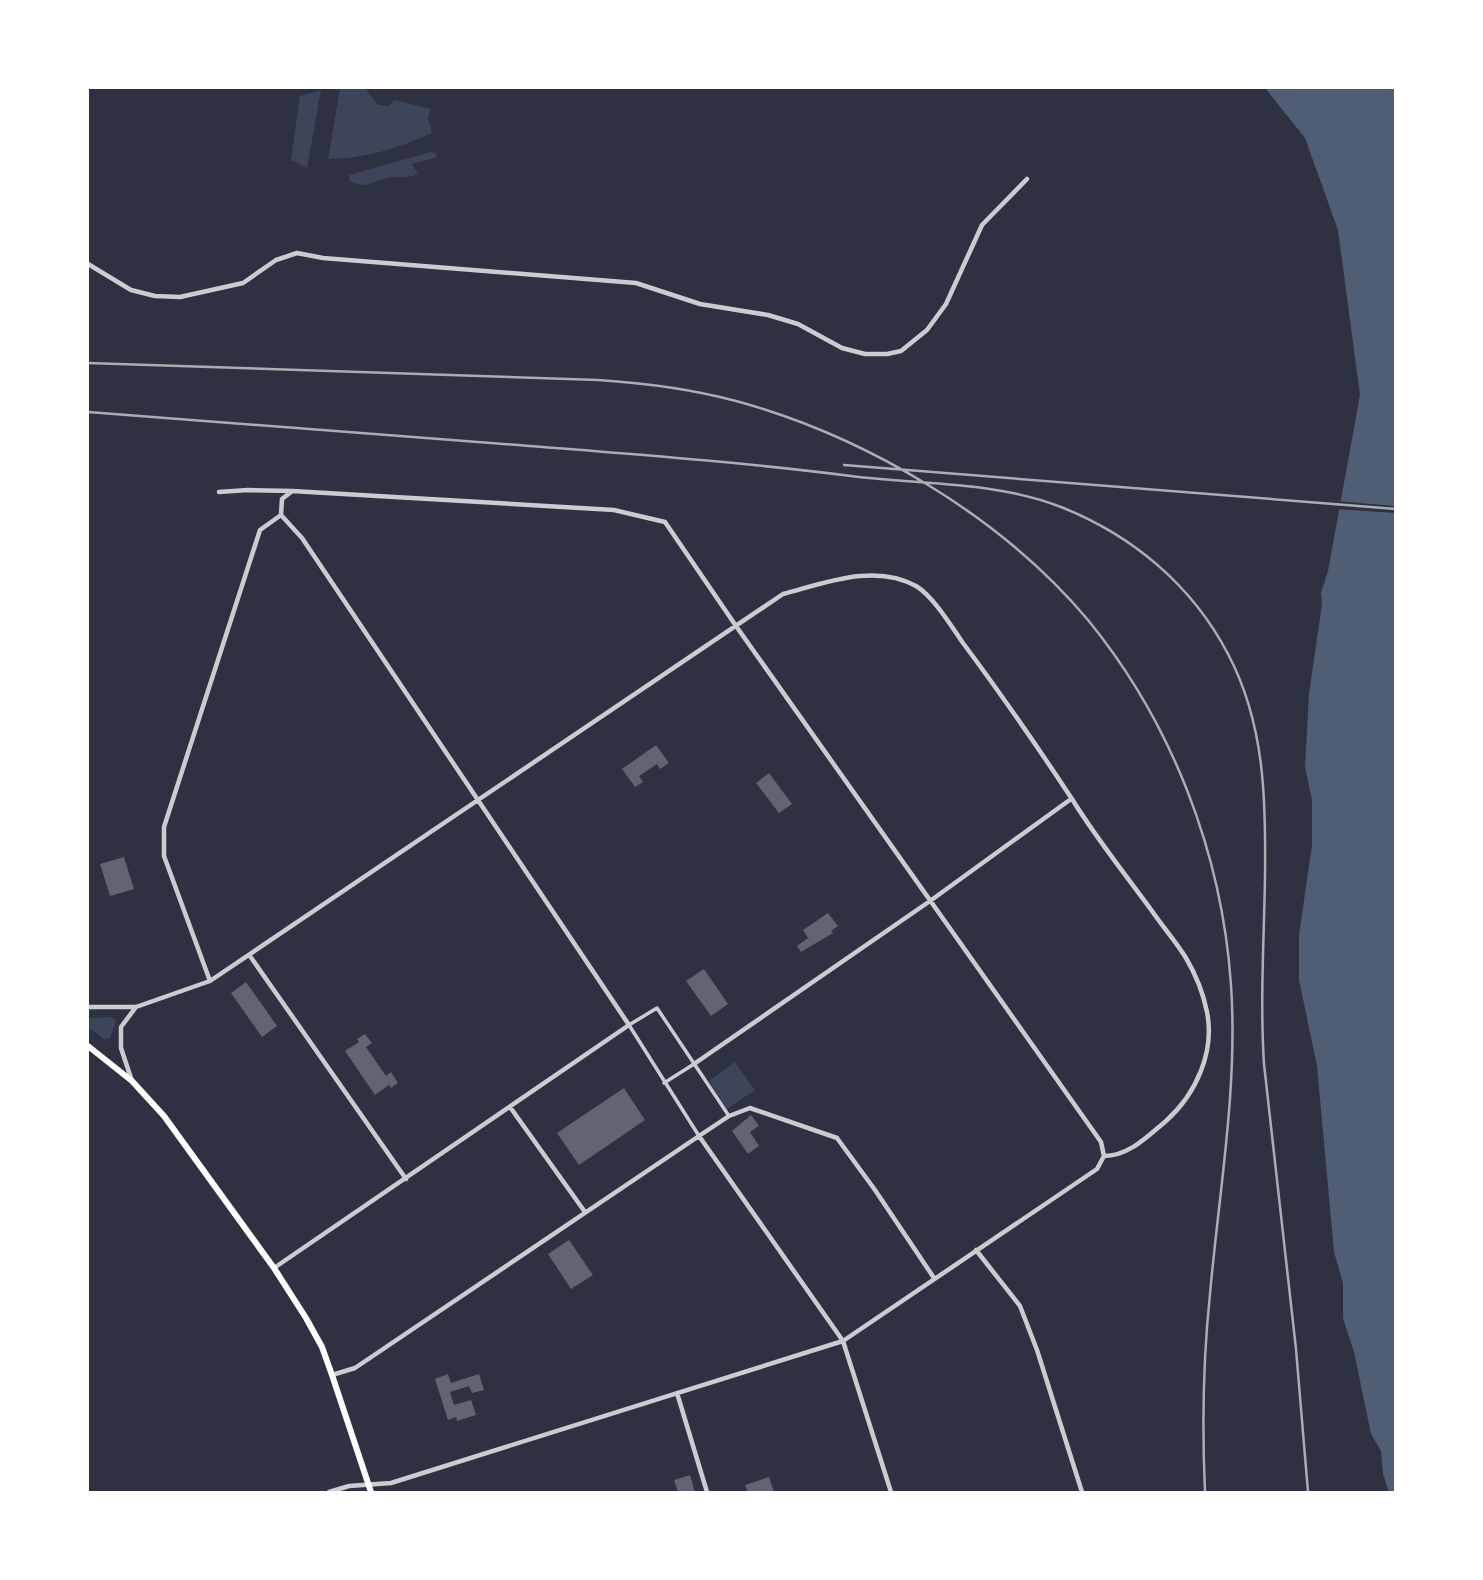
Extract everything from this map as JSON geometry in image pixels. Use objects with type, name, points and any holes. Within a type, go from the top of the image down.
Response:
[{"type":"main road","points":[[88,1046],[132,1081],[164,1116],[274,1268],[306,1318],[322,1347],[371,1493]]},
{"type":"street","points":[[88,264],[131,290],[180,297],[243,283],[276,260],[297,253],[323,258],[636,284],[700,304],[768,315],[798,324],[842,348],[864,354],[887,354],[901,351],[927,330],[946,304],[982,225],[1027,179]]},
{"type":"street","points":[[219,492],[292,491],[614,510],[665,522],[1101,1142],[1104,1156],[1097,1169],[844,1341],[391,1483],[349,1486],[329,1493]]},
{"type":"street","points":[[292,491],[282,499],[281,514],[302,538],[629,1026],[699,1136],[844,1341],[891,1493]]},
{"type":"street","points":[[210,981],[164,856],[164,827],[260,530],[281,514]]},
{"type":"street","points":[[88,1007],[136,1007],[210,981],[783,594],[843,578],[894,576],[918,587],[945,618],[1185,957],[1200,986],[1208,1014],[1208,1038],[1204,1064],[1191,1094],[1173,1115],[1147,1138],[1118,1156],[1104,1156]]},
{"type":"street","points":[[664,1083],[930,901],[1071,799]]},
{"type":"street","points":[[250,956],[406,1179]]},
{"type":"street","points":[[132,1081],[121,1048],[121,1027],[136,1007]]},
{"type":"street","points":[[274,1268],[657,1008],[729,1116]]},
{"type":"street","points":[[510,1107],[585,1212]]},
{"type":"street","points":[[332,1375],[355,1368],[729,1116],[750,1108],[837,1138],[875,1189],[934,1278]]},
{"type":"street","points":[[976,1250],[1020,1306],[1037,1350],[1082,1493]]},
{"type":"street","points":[[677,1393],[707,1493]]},
{"type":"shaded area","points":[[340,88],[365,88],[378,105],[389,106],[394,100],[431,109],[428,118],[432,133],[381,152],[328,159]]},
{"type":"shaded area","points":[[1265,88],[1395,88],[1395,1492],[1389,1492],[1383,1474],[1381,1451],[1371,1434],[1354,1352],[1343,1318],[1343,1283],[1334,1252],[1317,1066],[1299,980],[1299,935],[1312,845],[1312,800],[1305,767],[1309,694],[1322,604],[1321,593],[1328,571],[1360,395],[1338,230],[1305,138]]},
{"type":"shaded area","points":[[321,90],[307,168],[291,160],[300,96]]},
{"type":"shaded area","points":[[431,152],[437,154],[435,158],[412,164],[418,174],[363,185],[350,181],[349,175]]},
{"type":"shaded area","points":[[112,1017],[116,1021],[110,1038],[104,1039],[88,1027],[88,1018]]},
{"type":"shaded area","points":[[735,1062],[755,1090],[727,1109],[709,1081]]},
{"type":"pier","points":[[1337,501],[1395,506],[1395,513],[1336,509]]},
{"type":"building","points":[[656,745],[669,763],[660,769],[657,764],[639,776],[643,782],[635,787],[622,769]]},
{"type":"building","points":[[769,773],[792,804],[779,813],[756,783]]},
{"type":"building","points":[[124,857],[134,889],[110,896],[100,864]]},
{"type":"building","points":[[828,913],[838,926],[831,931],[833,933],[801,952],[797,946],[808,938],[803,930]]},
{"type":"building","points":[[704,969],[728,1004],[711,1016],[686,981]]},
{"type":"building","points":[[246,982],[277,1026],[262,1037],[231,993]]},
{"type":"building","points":[[365,1034],[372,1043],[366,1047],[386,1076],[391,1072],[398,1083],[391,1088],[389,1085],[375,1095],[345,1051],[359,1042],[357,1039]]},
{"type":"building","points":[[624,1088],[645,1120],[579,1165],[557,1133]]},
{"type":"building","points":[[751,1115],[759,1126],[750,1132],[759,1146],[748,1154],[732,1131]]},
{"type":"building","points":[[569,1240],[593,1275],[571,1289],[548,1254]]},
{"type":"building","points":[[448,1374],[451,1383],[479,1374],[484,1390],[472,1393],[469,1386],[450,1392],[454,1405],[471,1400],[476,1415],[457,1421],[456,1417],[448,1420],[435,1379]]},
{"type":"building","points":[[690,1475],[695,1492],[678,1492],[674,1480]]},
{"type":"building","points":[[769,1477],[774,1492],[748,1492],[745,1485]]},
{"type":"railway","points":[[88,363],[598,380],[668,387],[719,397],[785,416],[833,436],[928,485],[1015,547],[1053,582],[1088,620],[1118,660],[1145,702],[1168,746],[1204,839],[1226,936],[1231,985],[1232,1062],[1206,1344],[1203,1418],[1205,1492]]},
{"type":"railway","points":[[88,412],[644,455],[984,488],[1010,492],[1061,507],[1112,532],[1158,565],[1197,606],[1228,654],[1250,708],[1261,763],[1265,820],[1262,994],[1264,1064],[1296,1349],[1308,1492]]},
{"type":"railway","points":[[844,465],[1396,509]]}]
